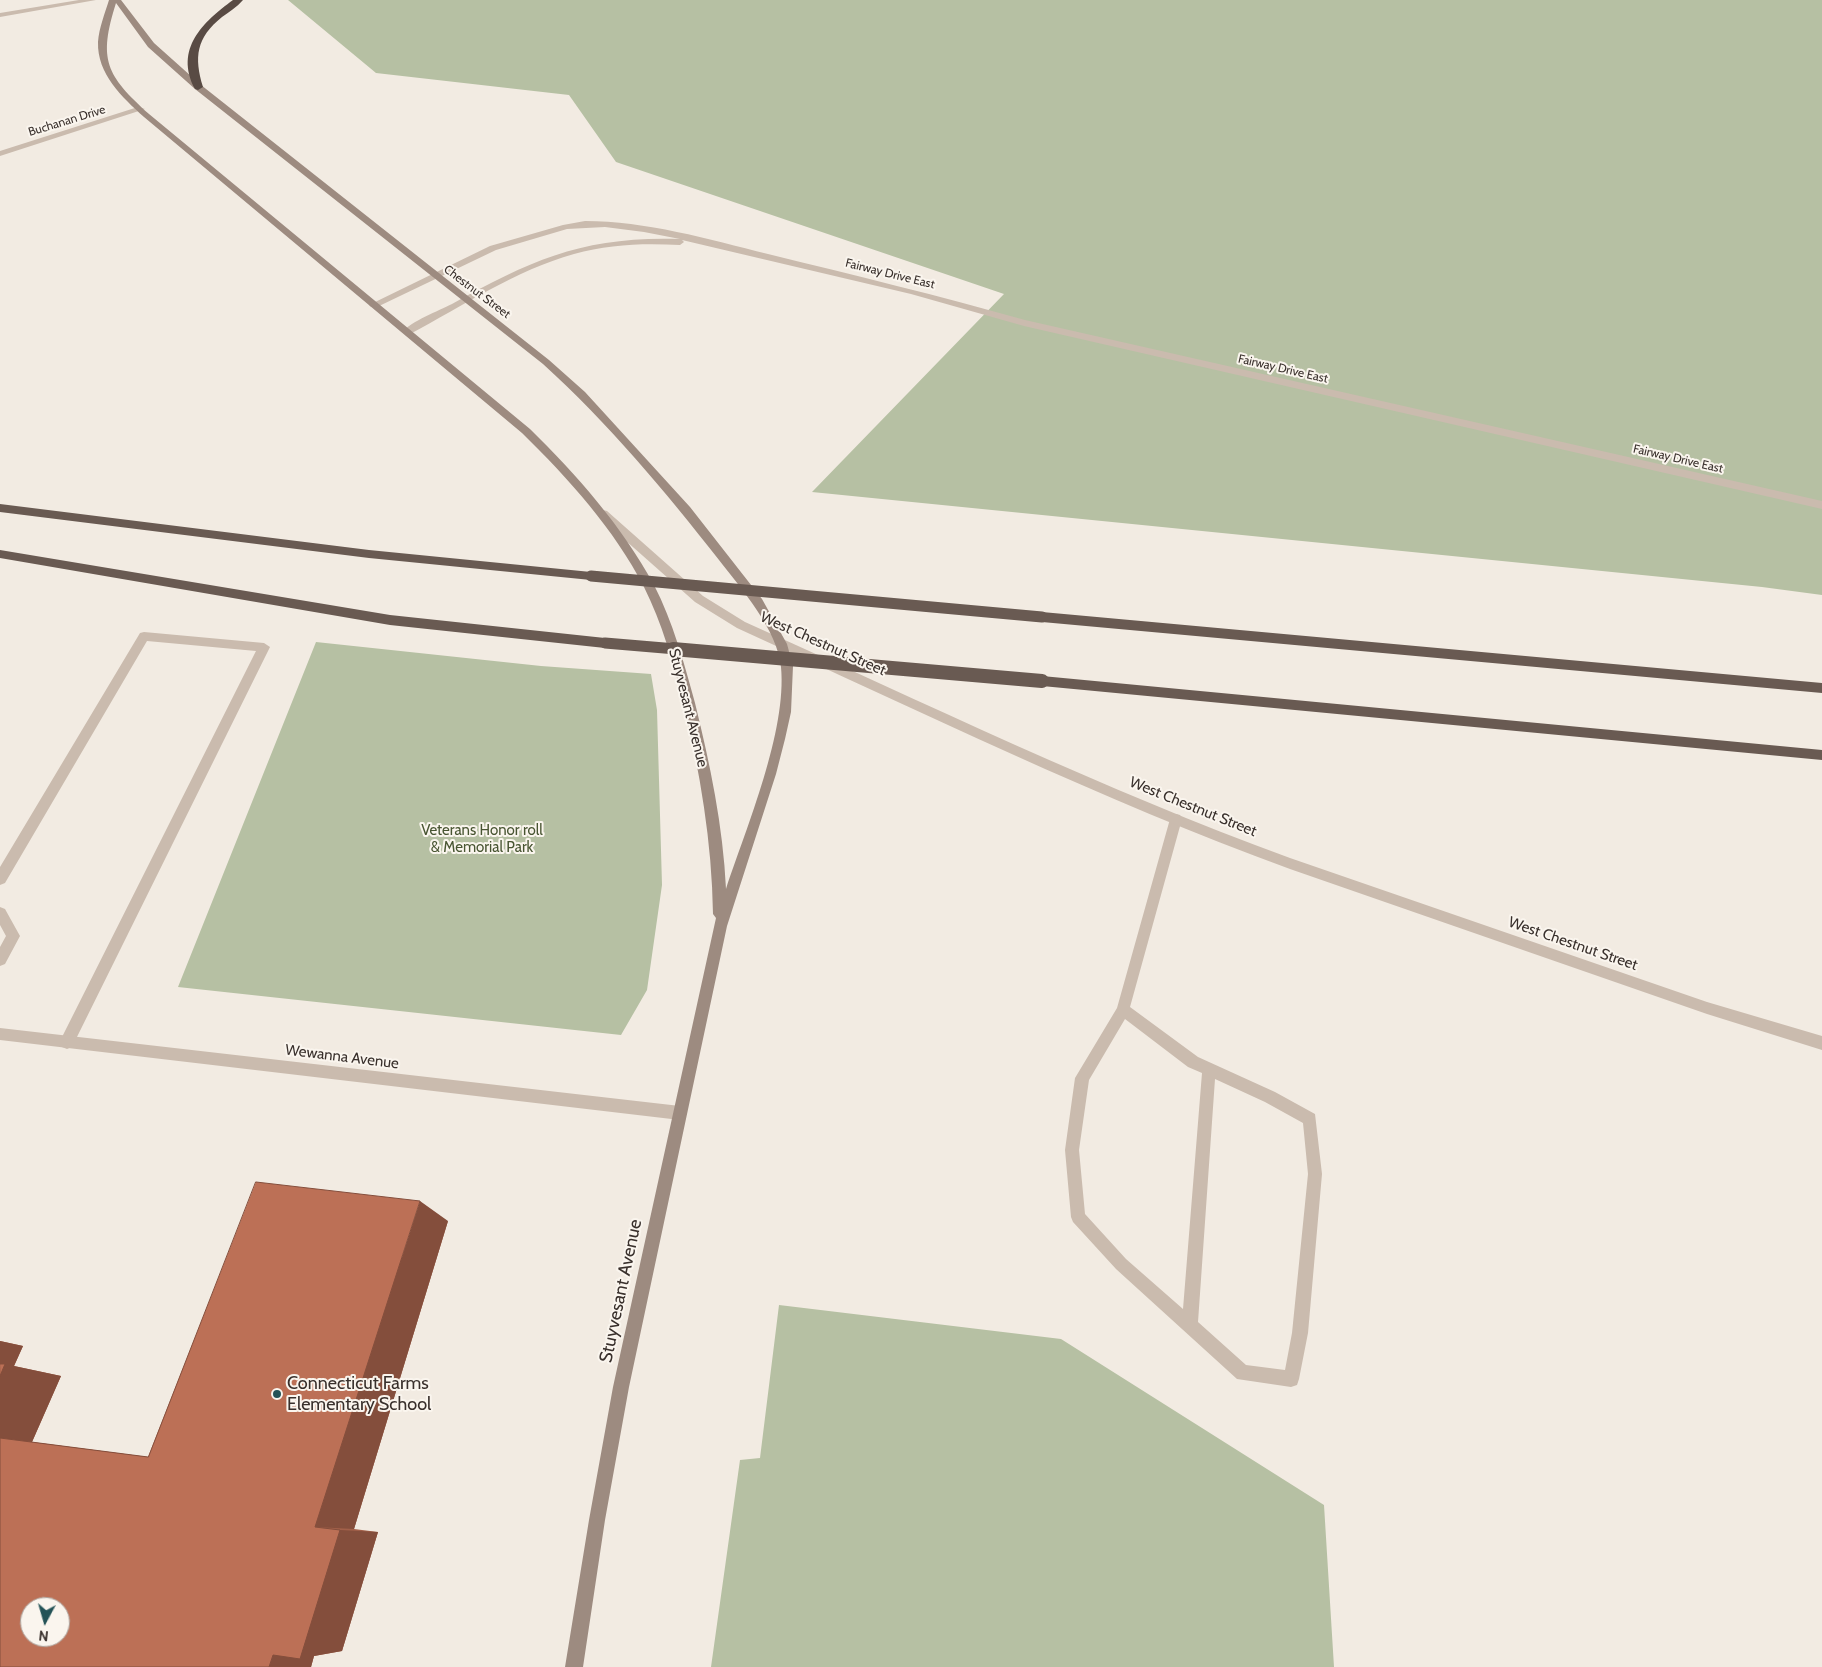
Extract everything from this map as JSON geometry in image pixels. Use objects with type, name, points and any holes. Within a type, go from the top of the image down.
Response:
[{"type":"highway","points":[[198,88],[191,63],[192,51],[196,41],[213,21],[239,0]]},
{"type":"highway","points":[[0,508],[261,543],[444,564],[1822,688]]},
{"type":"highway","points":[[0,554],[390,620],[605,643],[1042,681],[1822,755]]},
{"type":"main road","name":"Chestnut Street","points":[[115,0],[151,45],[198,88],[546,362],[582,394],[686,510],[758,602],[781,644]]},
{"type":"main road","name":"Chestnut Street","points":[[115,0],[104,31],[103,54],[112,77],[120,89],[140,109],[526,431],[562,466],[597,509]]},
{"type":"main road","name":"Stuyvesant Avenue","points":[[597,509],[642,573],[666,626],[678,664],[694,722],[714,825],[720,885],[720,926]]},
{"type":"main road","name":"Stuyvesant Avenue","points":[[574,1667],[597,1520],[621,1387],[720,926],[770,774],[785,712],[787,666],[781,644]]},
{"type":"street","points":[[0,15],[92,0]]},
{"type":"street","name":"Buchanan Drive","points":[[0,154],[140,109]]},
{"type":"street","name":"Fairway Drive East","points":[[374,305],[493,248],[520,238],[585,224],[624,225],[741,250],[913,292],[1024,323],[1822,505]]},
{"type":"street","name":"Fairway Drive East","points":[[407,332],[549,259],[594,247],[649,242],[678,242],[741,250]]},
{"type":"street","name":"West Chestnut Street","points":[[597,509],[699,599],[741,626],[1176,819],[1308,870],[1707,1008],[1822,1043]]},
{"type":"street","points":[[0,879],[144,636],[264,647],[67,1042]]},
{"type":"street","points":[[1123,1010],[1193,1062],[1270,1097],[1310,1120],[1315,1174],[1300,1333],[1291,1379],[1243,1373],[1121,1264],[1078,1217],[1072,1150],[1082,1078],[1123,1010],[1176,819]]},
{"type":"street","points":[[0,913],[13,936],[0,960]]},
{"type":"street","name":"Wewanna Avenue","points":[[0,1034],[680,1113]]},
{"type":"street","points":[[1190,1326],[1209,1069]]},
{"type":"green space","points":[[288,0],[1822,0],[1822,595],[1762,587],[812,492],[1004,294],[616,162],[569,95],[376,73]]},
{"type":"green space","name":"Veterans Honor roll & Memorial Park","points":[[316,642],[541,666],[651,674],[657,710],[662,885],[647,990],[621,1035],[178,987]]},
{"type":"green space","points":[[779,1305],[1061,1339],[1324,1505],[1334,1667],[711,1667],[740,1460],[760,1458]]},
{"type":"building","points":[[256,1182],[420,1201],[315,1527],[340,1530],[300,1659],[273,1655],[269,1667],[0,1667],[0,1438],[148,1457]]},
{"type":"building","points":[[0,1364],[5,1364],[0,1376]]},
{"type":"place","name":"Connecticut Farms Elementary School","points":[[277,1394]]}]
